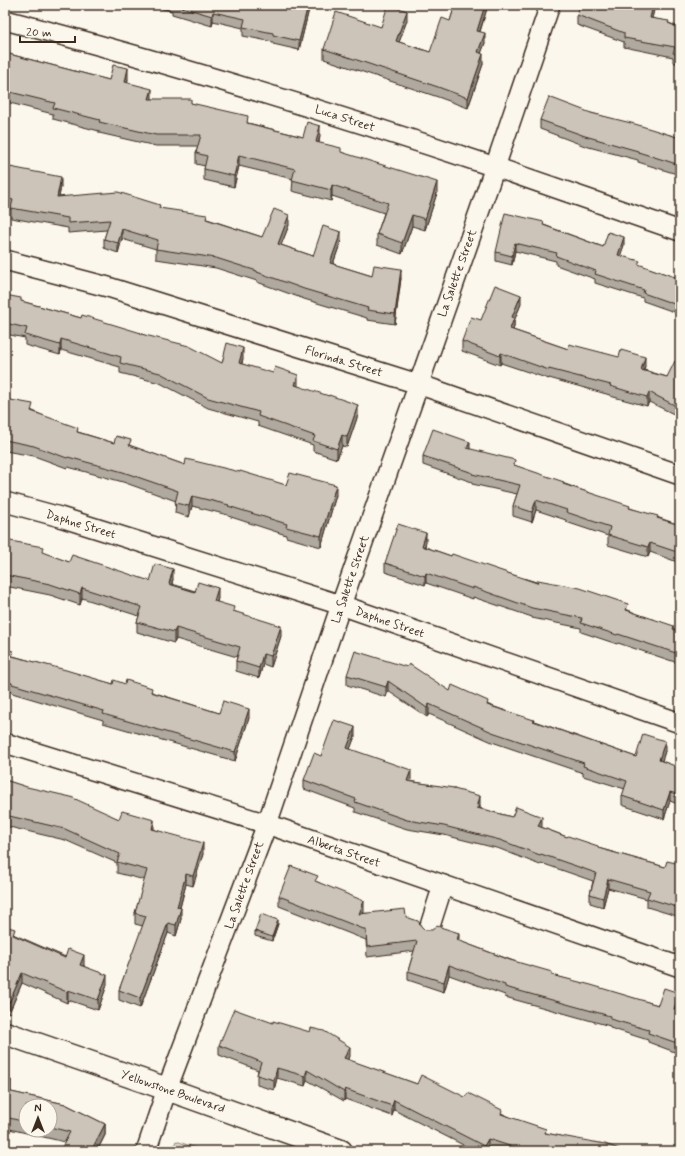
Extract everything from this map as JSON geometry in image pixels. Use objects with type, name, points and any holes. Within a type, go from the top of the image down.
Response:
[{"type":"street","name":"La Salette Street","points":[[146,1151],[267,824],[341,605],[495,167],[550,5]]},
{"type":"street","name":"Luca Street","points":[[5,20],[103,45],[295,102],[495,167],[680,231]]},
{"type":"street","name":"Florinda Street","points":[[5,260],[108,287],[418,384],[680,475]]},
{"type":"street","name":"Daphne Street","points":[[5,502],[60,517],[341,605],[680,724]]},
{"type":"street","name":"Alberta Street","points":[[5,743],[267,824],[680,967]]},
{"type":"street","points":[[429,929],[443,885]]},
{"type":"street","name":"Yellowstone Boulevard","points":[[5,1033],[341,1151]]},
{"type":"shaded area","points":[[176,1141],[205,1151],[172,1151]]},
{"type":"building","points":[[175,5],[308,5],[299,41],[273,35],[273,33],[243,27],[245,19],[213,12],[212,16]]},
{"type":"building","points":[[388,5],[407,11],[396,41],[430,52],[442,18],[450,21],[455,5],[485,5],[477,31],[485,33],[478,52],[483,54],[468,98],[324,49],[336,12],[381,27]]},
{"type":"building","points":[[580,5],[653,5],[650,18],[669,21],[668,23],[680,28],[680,56],[673,53],[675,47],[624,38],[624,33],[577,15]]},
{"type":"building","points":[[5,53],[109,80],[113,65],[128,68],[125,82],[152,89],[149,99],[191,99],[191,103],[248,116],[247,123],[303,137],[307,122],[320,126],[316,142],[341,148],[341,152],[437,182],[425,219],[412,215],[402,243],[377,234],[388,203],[332,185],[331,190],[292,180],[295,169],[239,155],[234,176],[204,169],[207,156],[196,153],[201,135],[156,135],[99,122],[100,120],[53,108],[55,103],[6,91],[8,81],[5,81]]},
{"type":"building","points":[[549,97],[591,113],[635,124],[680,138],[680,165],[585,136],[540,120]]},
{"type":"building","points":[[5,166],[61,177],[57,197],[118,192],[160,205],[159,208],[207,215],[206,219],[262,237],[274,209],[289,215],[278,244],[313,256],[323,226],[341,232],[330,263],[372,276],[374,265],[401,269],[395,314],[367,310],[368,308],[304,289],[257,271],[216,258],[156,249],[158,240],[122,229],[118,243],[104,239],[110,220],[68,223],[68,218],[11,208],[13,200],[5,198]]},
{"type":"building","points":[[505,213],[544,222],[543,225],[603,247],[608,232],[624,237],[618,255],[640,261],[638,264],[680,279],[680,306],[643,293],[644,290],[595,274],[596,271],[556,256],[557,253],[515,243],[512,256],[496,252]]},
{"type":"building","points":[[495,285],[521,295],[512,317],[514,318],[510,329],[568,349],[569,344],[619,357],[621,350],[645,357],[641,370],[667,377],[675,361],[680,364],[680,408],[649,392],[647,397],[610,386],[611,385],[549,370],[501,353],[500,356],[462,341],[471,317],[481,320]]},
{"type":"building","points":[[5,295],[21,298],[21,301],[81,318],[82,315],[141,334],[189,346],[222,363],[227,343],[243,348],[239,363],[273,373],[275,367],[298,375],[295,385],[358,405],[347,437],[342,435],[337,449],[313,441],[315,436],[258,416],[259,412],[208,398],[160,373],[120,363],[121,357],[61,339],[60,345],[25,335],[27,328],[5,323]]},
{"type":"building","points":[[5,399],[33,404],[31,411],[78,428],[77,432],[114,443],[116,436],[131,440],[129,445],[185,465],[186,459],[240,471],[286,485],[290,473],[336,485],[321,536],[286,527],[287,524],[228,506],[229,505],[192,496],[189,506],[175,503],[178,491],[123,472],[68,457],[67,458],[34,446],[5,440]]},
{"type":"building","points":[[433,429],[470,442],[467,448],[515,460],[514,465],[564,482],[563,484],[630,506],[629,508],[658,516],[657,518],[680,525],[680,553],[650,543],[648,547],[608,535],[610,527],[566,512],[567,510],[536,500],[532,512],[513,506],[520,485],[472,474],[473,473],[423,456]]},
{"type":"building","points":[[398,524],[426,533],[422,546],[451,556],[452,554],[537,583],[538,580],[580,588],[628,604],[626,610],[674,626],[673,629],[680,631],[680,658],[678,657],[679,654],[581,623],[582,618],[532,608],[473,587],[473,589],[426,573],[425,576],[385,563]]},
{"type":"building","points":[[5,540],[43,547],[42,552],[69,562],[72,555],[150,581],[155,564],[173,569],[169,584],[195,592],[198,582],[218,588],[214,601],[234,607],[233,611],[281,626],[271,656],[263,654],[259,668],[236,661],[240,647],[176,628],[174,632],[137,622],[142,607],[82,588],[80,594],[50,584],[5,575]]},
{"type":"building","points":[[5,649],[13,651],[12,656],[113,684],[114,680],[125,684],[126,680],[152,688],[151,692],[219,713],[223,701],[249,709],[235,752],[103,714],[104,711],[5,681]]},
{"type":"building","points":[[355,651],[407,667],[409,664],[450,691],[452,685],[488,701],[487,705],[534,720],[533,721],[636,757],[643,734],[665,741],[659,760],[680,769],[680,795],[670,792],[664,810],[622,796],[627,781],[583,766],[584,763],[492,732],[429,704],[427,708],[388,681],[386,687],[347,675]]},
{"type":"building","points":[[334,720],[355,727],[347,748],[411,770],[407,781],[454,788],[480,796],[477,808],[512,817],[516,807],[542,817],[538,826],[567,837],[568,836],[598,846],[598,848],[665,867],[667,861],[680,864],[677,878],[680,879],[680,908],[647,898],[650,891],[608,879],[603,898],[590,894],[596,873],[500,840],[444,826],[407,820],[355,802],[356,799],[304,780],[314,753],[321,756]]},
{"type":"building","points":[[5,780],[27,787],[71,797],[119,819],[122,811],[154,820],[152,829],[203,843],[193,876],[186,874],[177,907],[181,908],[176,925],[168,923],[140,998],[119,990],[146,916],[135,913],[147,870],[117,862],[120,854],[65,829],[5,815]]},
{"type":"building","points":[[291,866],[318,876],[315,881],[364,901],[359,914],[405,909],[406,917],[418,921],[425,930],[432,930],[437,926],[459,933],[457,940],[510,960],[552,972],[552,975],[658,1005],[664,988],[679,993],[674,1009],[680,1011],[680,1044],[648,1033],[649,1030],[610,1019],[610,1016],[505,987],[505,985],[449,965],[444,982],[408,971],[417,941],[367,947],[366,930],[279,896]]},
{"type":"building","points":[[261,914],[278,920],[272,937],[255,931]]},
{"type":"building","points":[[5,926],[15,929],[13,935],[65,958],[68,949],[84,955],[80,965],[107,975],[98,1000],[68,990],[67,992],[22,973],[9,1003],[5,1001],[5,977],[8,970],[5,969]]},
{"type":"building","points":[[234,1009],[273,1023],[273,1021],[310,1032],[311,1028],[324,1031],[350,1047],[344,1058],[417,1084],[421,1075],[465,1097],[468,1093],[502,1110],[501,1114],[546,1129],[545,1133],[605,1144],[625,1151],[525,1151],[488,1139],[484,1146],[394,1100],[392,1106],[345,1089],[344,1092],[307,1070],[305,1076],[277,1068],[274,1080],[257,1075],[261,1062],[219,1045]]},
{"type":"building","points":[[5,1077],[11,1080],[7,1091],[38,1098],[18,1098],[18,1120],[5,1117]]},
{"type":"building","points":[[58,1102],[65,1104],[105,1124],[91,1151],[60,1151],[70,1132],[58,1129]]}]
